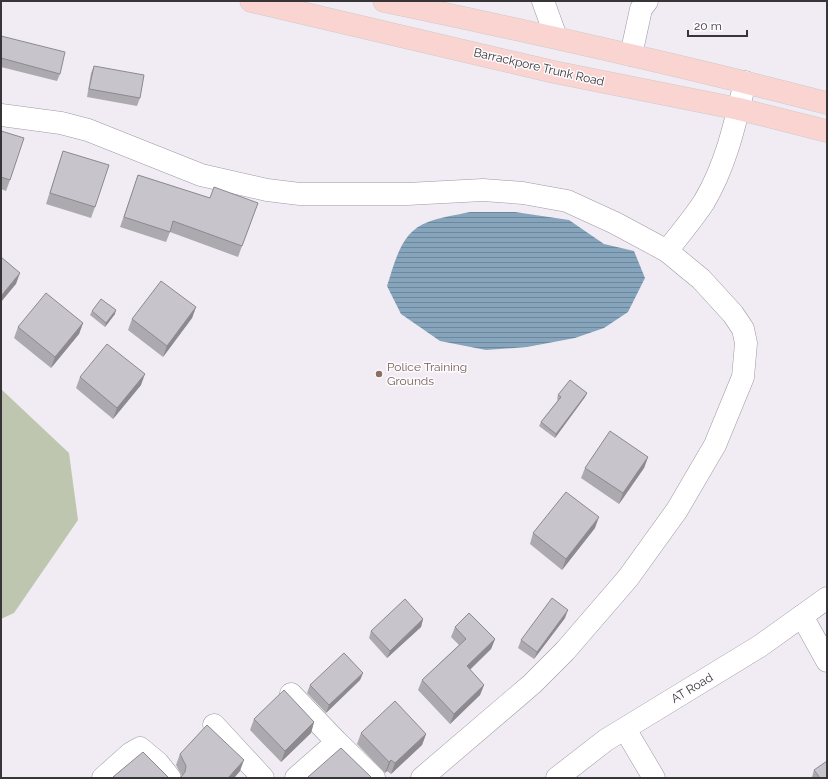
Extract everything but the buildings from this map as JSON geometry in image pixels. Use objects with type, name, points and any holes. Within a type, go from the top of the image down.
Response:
[{"type":"main road","name":"Barrackpore Trunk Road","points":[[251,1],[554,72],[739,109],[827,131]]},
{"type":"main road","points":[[384,1],[556,37],[827,103]]},
{"type":"street","points":[[543,1],[556,37]]},
{"type":"street","points":[[631,56],[641,9],[647,1]]},
{"type":"street","points":[[666,251],[703,203],[725,159],[735,126],[745,82]]},
{"type":"street","points":[[1,115],[54,122],[88,130],[201,175],[268,190],[300,194],[407,194],[483,190],[523,193],[553,198],[581,206],[666,251],[701,279],[718,296],[743,329],[746,343],[743,377],[715,445],[677,510],[628,578],[565,651],[532,684],[422,778]]},
{"type":"street","name":"AT Road","points":[[557,778],[606,740],[760,646],[827,598]]},
{"type":"street","points":[[802,616],[827,661]]},
{"type":"street","points":[[291,694],[374,778]]},
{"type":"street","points":[[214,725],[263,778]]},
{"type":"street","points":[[625,729],[654,778]]},
{"type":"street","points":[[296,778],[337,742]]},
{"type":"street","points":[[104,778],[131,753],[140,748],[158,763],[170,778]]},
{"type":"green space","points":[[1,389],[69,453],[78,520],[14,613],[1,619]]},
{"type":"water","points":[[470,212],[515,212],[569,220],[604,244],[634,251],[645,278],[628,312],[604,328],[575,338],[527,347],[486,350],[440,341],[401,314],[387,286],[400,248],[411,232],[419,226],[433,220]]},
{"type":"place","name":"Police Training Grounds","points":[[379,374]]}]
